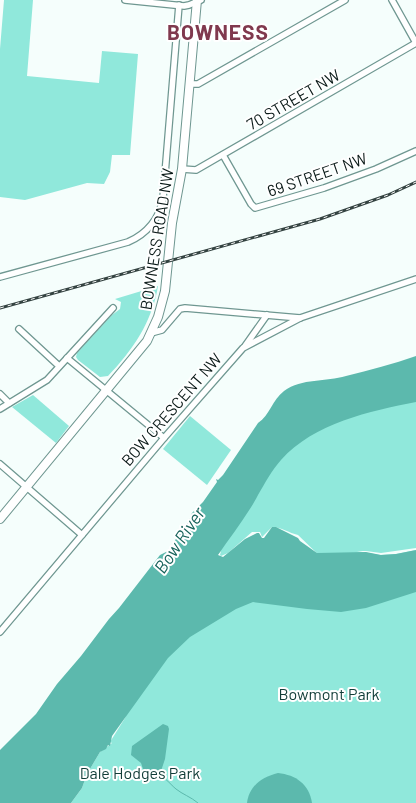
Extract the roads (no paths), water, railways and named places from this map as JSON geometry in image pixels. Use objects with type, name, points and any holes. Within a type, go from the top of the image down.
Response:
[{"type":"street","points":[[125,0],[179,5],[189,5],[198,1]]},
{"type":"street","points":[[190,84],[198,84],[345,0]]},
{"type":"street","points":[[392,0],[416,43]]},
{"type":"street","name":"BOWNESS ROAD NW","points":[[0,519],[147,341],[158,317],[165,291],[172,223],[182,169],[198,1]]},
{"type":"street","name":"BOWNESS ROAD NW","points":[[0,277],[128,242],[142,234],[159,214],[163,198],[179,5]]},
{"type":"street","name":"70 STREET NW","points":[[182,169],[196,170],[416,43]]},
{"type":"street","name":"69 STREET NW","points":[[223,155],[255,208],[324,188],[376,169],[416,151]]},
{"type":"street","name":"BOW CRESCENT NW","points":[[1,629],[243,348],[300,318],[416,279]]},
{"type":"street","points":[[0,409],[42,384],[114,308]]},
{"type":"street","points":[[151,333],[162,330],[180,309],[300,318]]},
{"type":"street","points":[[243,348],[267,315]]},
{"type":"street","points":[[19,330],[60,366]]},
{"type":"street","points":[[67,358],[164,438]]},
{"type":"street","points":[[0,394],[9,403]]},
{"type":"street","points":[[0,464],[82,535]]},
{"type":"water","name":"Bow River","points":[[416,356],[416,402],[344,420],[326,428],[294,447],[275,468],[249,511],[218,555],[223,557],[245,539],[257,533],[264,538],[272,527],[276,527],[298,538],[317,553],[366,552],[381,555],[416,550],[416,592],[366,608],[341,612],[253,602],[236,609],[190,637],[168,658],[112,736],[110,746],[108,745],[106,749],[100,752],[87,774],[82,788],[71,803],[0,803],[0,750],[36,714],[57,684],[160,555],[170,550],[179,533],[188,523],[192,513],[203,502],[217,482],[216,479],[218,480],[223,475],[258,423],[280,395],[298,384],[338,378]]},
{"type":"water","points":[[163,724],[168,726],[169,729],[165,759],[159,777],[152,773],[144,772],[141,763],[131,755],[132,746]]},
{"type":"water","name":"Dale Hodges Park","points":[[278,773],[296,778],[301,782],[308,791],[312,803],[247,803],[250,792],[257,783]]},
{"type":"waterway","points":[[136,777],[143,771]]},
{"type":"waterway","points":[[159,775],[178,791],[198,803]]},
{"type":"railway","points":[[0,308],[320,219],[388,195],[416,182]]},
{"type":"district","name":"BOWNESS","points":[[218,31]]},
{"type":"park label","name":"Bowmont Park","points":[[329,693]]}]
